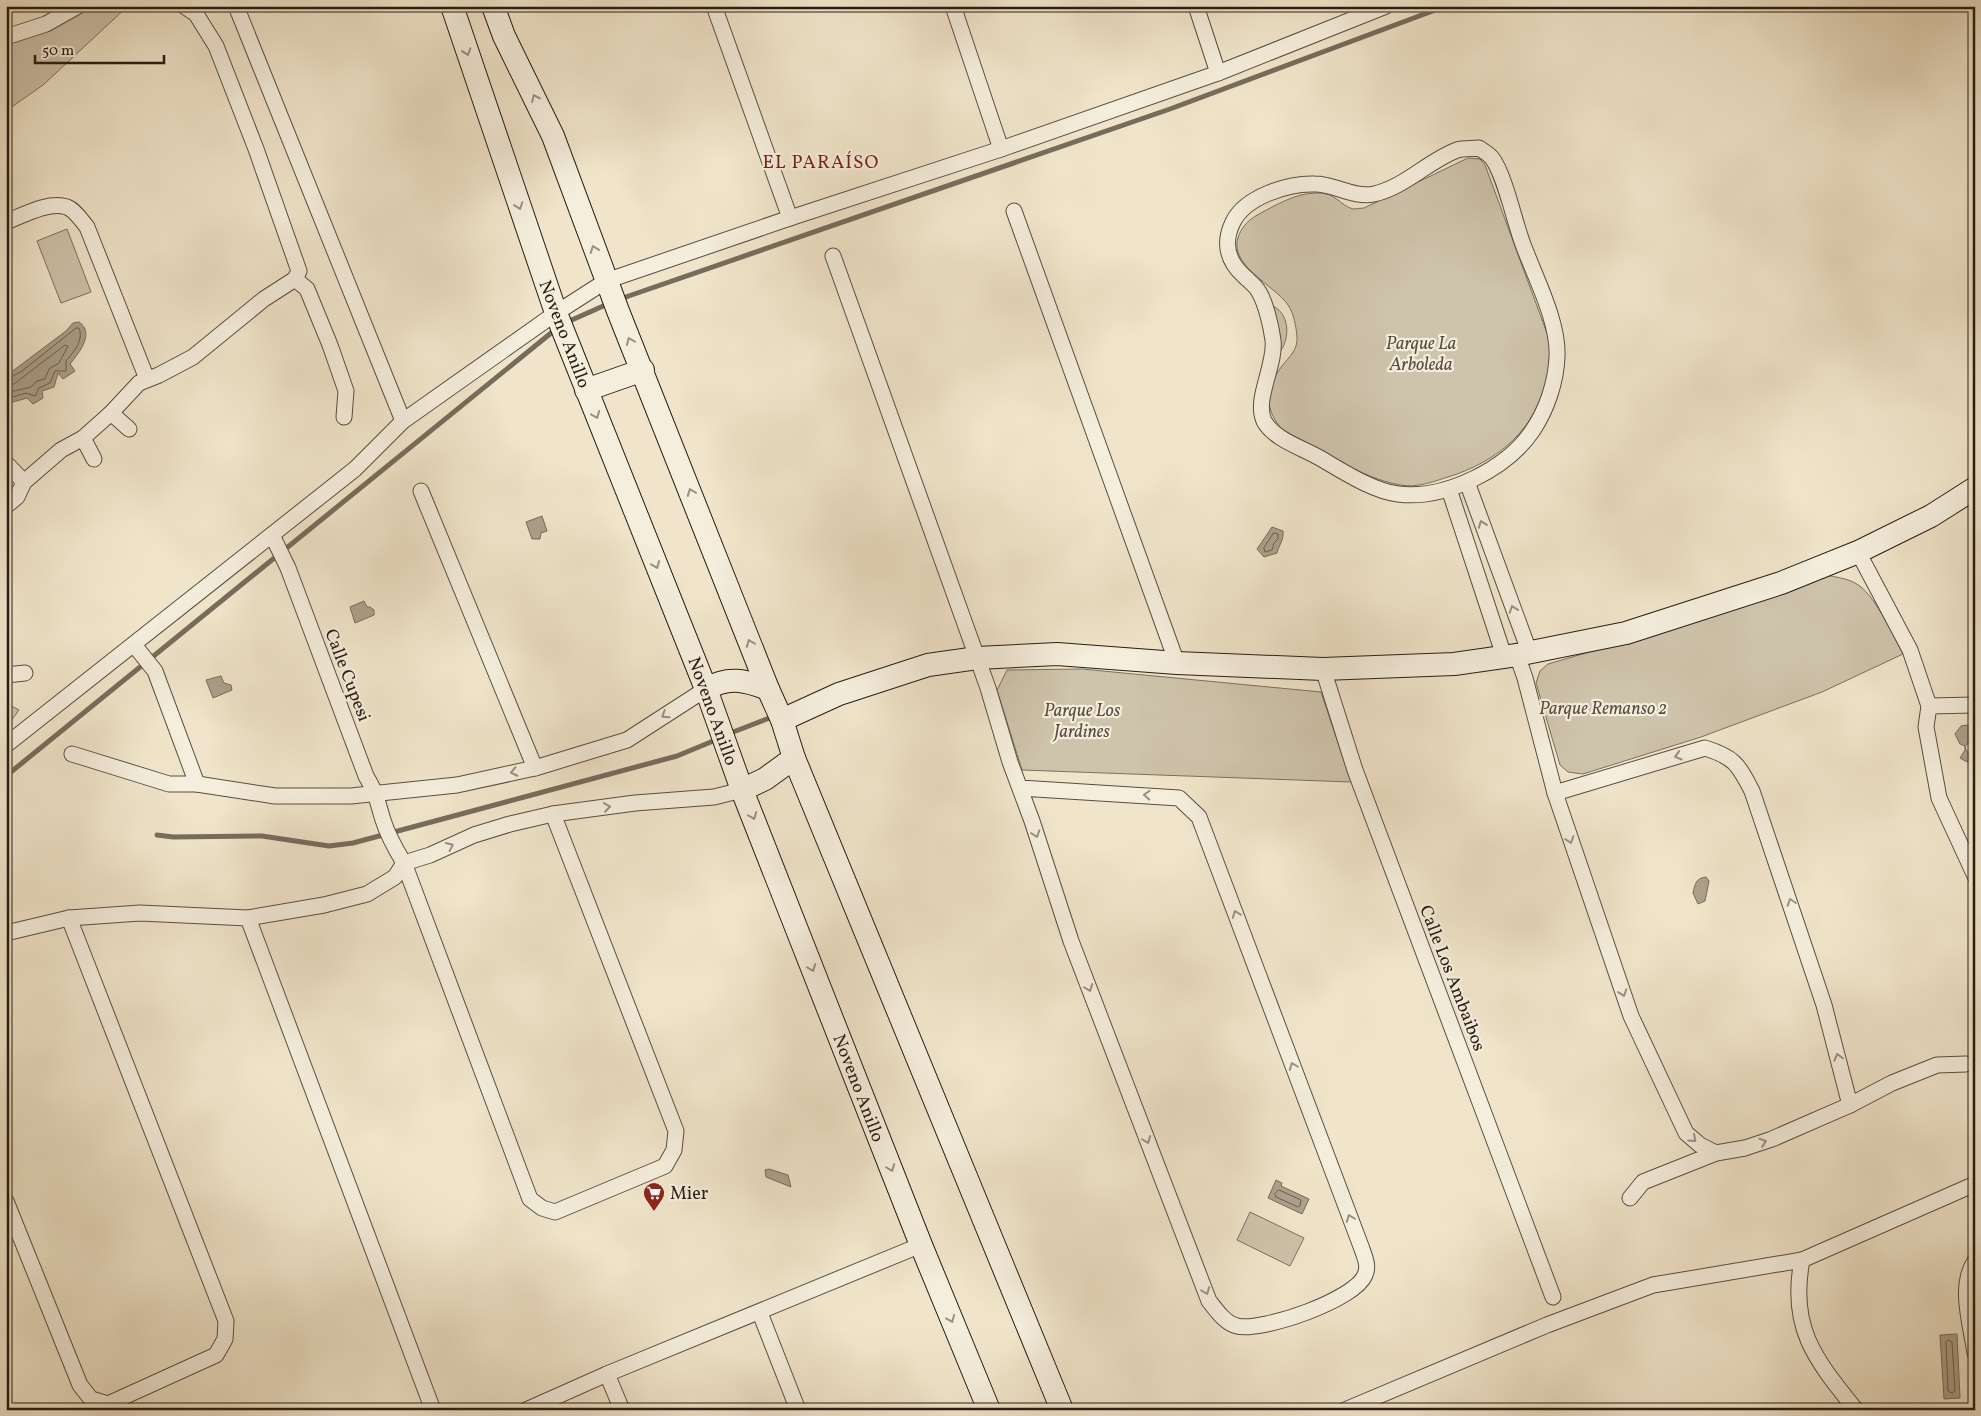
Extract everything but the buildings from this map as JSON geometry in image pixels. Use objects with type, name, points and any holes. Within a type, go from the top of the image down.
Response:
[{"type":"street","points":[[6,37],[46,24],[78,6]]},
{"type":"street","points":[[6,506],[17,497],[24,482],[61,450],[83,438],[111,413],[139,383],[193,356],[264,300],[295,279],[299,271],[287,233],[216,46],[196,14],[184,6]]},
{"type":"street","points":[[236,6],[404,421]]},
{"type":"street","name":"Noveno Anillo","points":[[452,6],[560,323],[706,689],[742,790],[921,1245],[989,1410]]},
{"type":"street","points":[[493,6],[504,36],[553,136],[612,296],[782,720],[794,758],[1062,1410]]},
{"type":"street","points":[[714,6],[790,218]]},
{"type":"street","points":[[953,6],[1001,148]]},
{"type":"street","points":[[1196,6],[1218,73]]},
{"type":"street","points":[[6,745],[355,469],[404,421],[560,323],[612,296],[790,218],[1218,73],[1386,6]]},
{"type":"street","points":[[1479,148],[1492,157],[1553,324],[1558,356],[1554,382],[1532,431],[1496,465],[1467,482],[1449,489],[1398,494],[1358,480],[1272,433],[1263,418],[1261,401],[1271,368],[1273,340],[1259,290],[1238,271],[1228,256],[1226,237],[1234,218],[1248,205],[1273,192],[1317,183],[1364,195],[1376,194],[1458,150],[1479,148]]},
{"type":"street","points":[[6,222],[48,206],[68,207],[78,216],[87,227],[147,380]]},
{"type":"street","points":[[1014,211],[1177,663]]},
{"type":"street","points":[[833,256],[976,658],[1070,941],[1209,1301],[1221,1317],[1238,1326],[1280,1322],[1339,1298],[1354,1289],[1365,1276],[1367,1264],[1199,818],[1179,798],[1020,788]]},
{"type":"street","points":[[295,279],[306,289],[330,345],[346,391],[344,417]]},
{"type":"street","points":[[586,390],[643,370]]},
{"type":"street","points":[[111,413],[129,429]]},
{"type":"street","points":[[83,438],[94,459]]},
{"type":"street","points":[[6,463],[24,482]]},
{"type":"street","points":[[1467,482],[1525,678],[1555,793],[1631,1016],[1686,1133],[1700,1145],[1716,1153]]},
{"type":"street","points":[[782,720],[839,694],[928,665],[976,658],[1057,654],[1177,663],[1323,669],[1454,664],[1626,633],[1781,583],[1858,552],[1931,516],[1975,488]]},
{"type":"street","points":[[1449,489],[1517,654]]},
{"type":"street","points":[[422,491],[535,768]]},
{"type":"street","name":"Calle Cupesi","points":[[272,535],[288,568],[366,776],[377,793],[383,820],[394,846],[404,863],[530,1199],[542,1208],[555,1212],[665,1166],[674,1150],[676,1131],[554,814]]},
{"type":"street","points":[[1858,552],[1910,650],[1929,706],[1926,727],[1939,798],[1975,876]]},
{"type":"street","points":[[134,644],[155,672],[197,784]]},
{"type":"street","name":"Calle Los Ambaibos","points":[[1323,669],[1355,770],[1553,1297]]},
{"type":"street","points":[[6,675],[25,673]]},
{"type":"street","points":[[72,754],[169,784],[197,784],[285,796],[315,798],[377,793],[457,785],[535,768],[627,740],[718,682],[735,679],[768,689]]},
{"type":"street","points":[[1929,706],[1975,705]]},
{"type":"street","points":[[1555,793],[1705,748],[1724,754],[1738,764],[1755,798],[1822,996],[1850,1105]]},
{"type":"street","points":[[6,933],[69,918],[140,913],[248,918],[324,905],[366,894],[395,876],[404,863],[430,855],[474,835],[554,814],[635,803],[714,796],[742,790],[765,779],[794,758]]},
{"type":"street","points":[[6,1201],[80,1385],[91,1400],[108,1404],[216,1354],[226,1339],[226,1321],[69,918]]},
{"type":"street","points":[[248,918],[433,1410]]},
{"type":"street","points":[[1630,1198],[1643,1182],[1716,1153],[1745,1148],[1772,1139],[1850,1105],[1892,1083],[1937,1065],[1966,1064]]},
{"type":"street","points":[[1345,1410],[1547,1325],[1653,1285],[1802,1260],[1975,1184]]},
{"type":"street","points":[[526,1410],[607,1374],[760,1313],[921,1245]]},
{"type":"street","points":[[1802,1260],[1797,1286],[1800,1317],[1810,1347],[1826,1372],[1856,1410]]},
{"type":"street","points":[[1975,1261],[1969,1269],[1966,1285],[1975,1353]]},
{"type":"street","points":[[760,1313],[798,1410]]},
{"type":"street","points":[[607,1374],[622,1410]]},
{"type":"green space","points":[[78,6],[128,6],[43,85],[6,111],[6,37]]},
{"type":"green space","name":"Parque La Arboleda","points":[[1468,158],[1480,159],[1485,165],[1551,344],[1549,369],[1535,411],[1523,429],[1508,444],[1491,457],[1471,468],[1448,477],[1418,485],[1400,485],[1355,470],[1283,430],[1277,423],[1270,407],[1270,391],[1276,374],[1293,353],[1296,346],[1295,324],[1292,312],[1282,297],[1254,274],[1239,256],[1237,246],[1239,235],[1245,225],[1253,218],[1294,197],[1323,193],[1353,209],[1364,208]]},
{"type":"green space","points":[[67,229],[91,292],[61,303],[37,241]]},
{"type":"green space","points":[[1270,305],[1277,308],[1285,319],[1287,333],[1279,353]]},
{"type":"green space","name":"Parque Remanso 2","points":[[1825,575],[1855,583],[1869,595],[1903,654],[1822,692],[1701,737],[1583,774],[1568,772],[1560,765],[1536,683],[1540,671],[1548,664],[1727,612]]},
{"type":"green space","name":"Parque Los Jardines","points":[[1082,669],[1321,692],[1351,782],[1022,770],[997,690],[1007,670]]},
{"type":"green space","points":[[6,703],[19,710],[6,728]]},
{"type":"green space","points":[[1250,1212],[1304,1238],[1290,1266],[1237,1240]]},
{"type":"water","points":[[79,322],[84,327],[86,337],[81,349],[70,364],[75,371],[63,379],[58,373],[54,387],[42,391],[43,398],[33,404],[27,398],[6,404],[6,376],[66,331],[73,323]]},
{"type":"water","points":[[542,516],[547,531],[541,533],[540,539],[532,539],[526,522]]},
{"type":"water","points":[[1272,527],[1283,531],[1282,540],[1277,553],[1264,557],[1257,549]]},
{"type":"water","points":[[364,601],[367,607],[374,610],[374,615],[355,623],[350,607]]},
{"type":"water","points":[[221,676],[224,683],[231,685],[232,690],[213,698],[206,680]]},
{"type":"water","points":[[1966,725],[1975,729],[1973,740],[1965,746],[1960,744],[1955,734],[1961,726]]},
{"type":"water","points":[[1965,746],[1971,757],[1967,762],[1960,758],[1965,750]]},
{"type":"water","points":[[1706,877],[1709,881],[1705,901],[1698,904],[1693,893],[1694,887],[1698,880]]},
{"type":"water","points":[[769,1169],[788,1175],[791,1187],[766,1177],[765,1170]]},
{"type":"water","points":[[1276,1180],[1282,1183],[1281,1186],[1309,1199],[1302,1214],[1268,1198]]},
{"type":"water","points":[[1957,1334],[1960,1398],[1944,1399],[1940,1335]]},
{"type":"waterway","points":[[620,299],[1170,109],[1446,6]]},
{"type":"waterway","points":[[565,323],[610,303]]},
{"type":"waterway","points":[[6,776],[556,329]]},
{"type":"waterway","points":[[728,734],[772,717]]},
{"type":"waterway","points":[[157,835],[173,837],[262,836],[329,846],[353,843],[677,756],[718,739]]},
{"type":"place","name":"Mier","points":[[654,1212]]},
{"type":"district","name":"EL PARAÍSO","points":[[821,161]]}]
